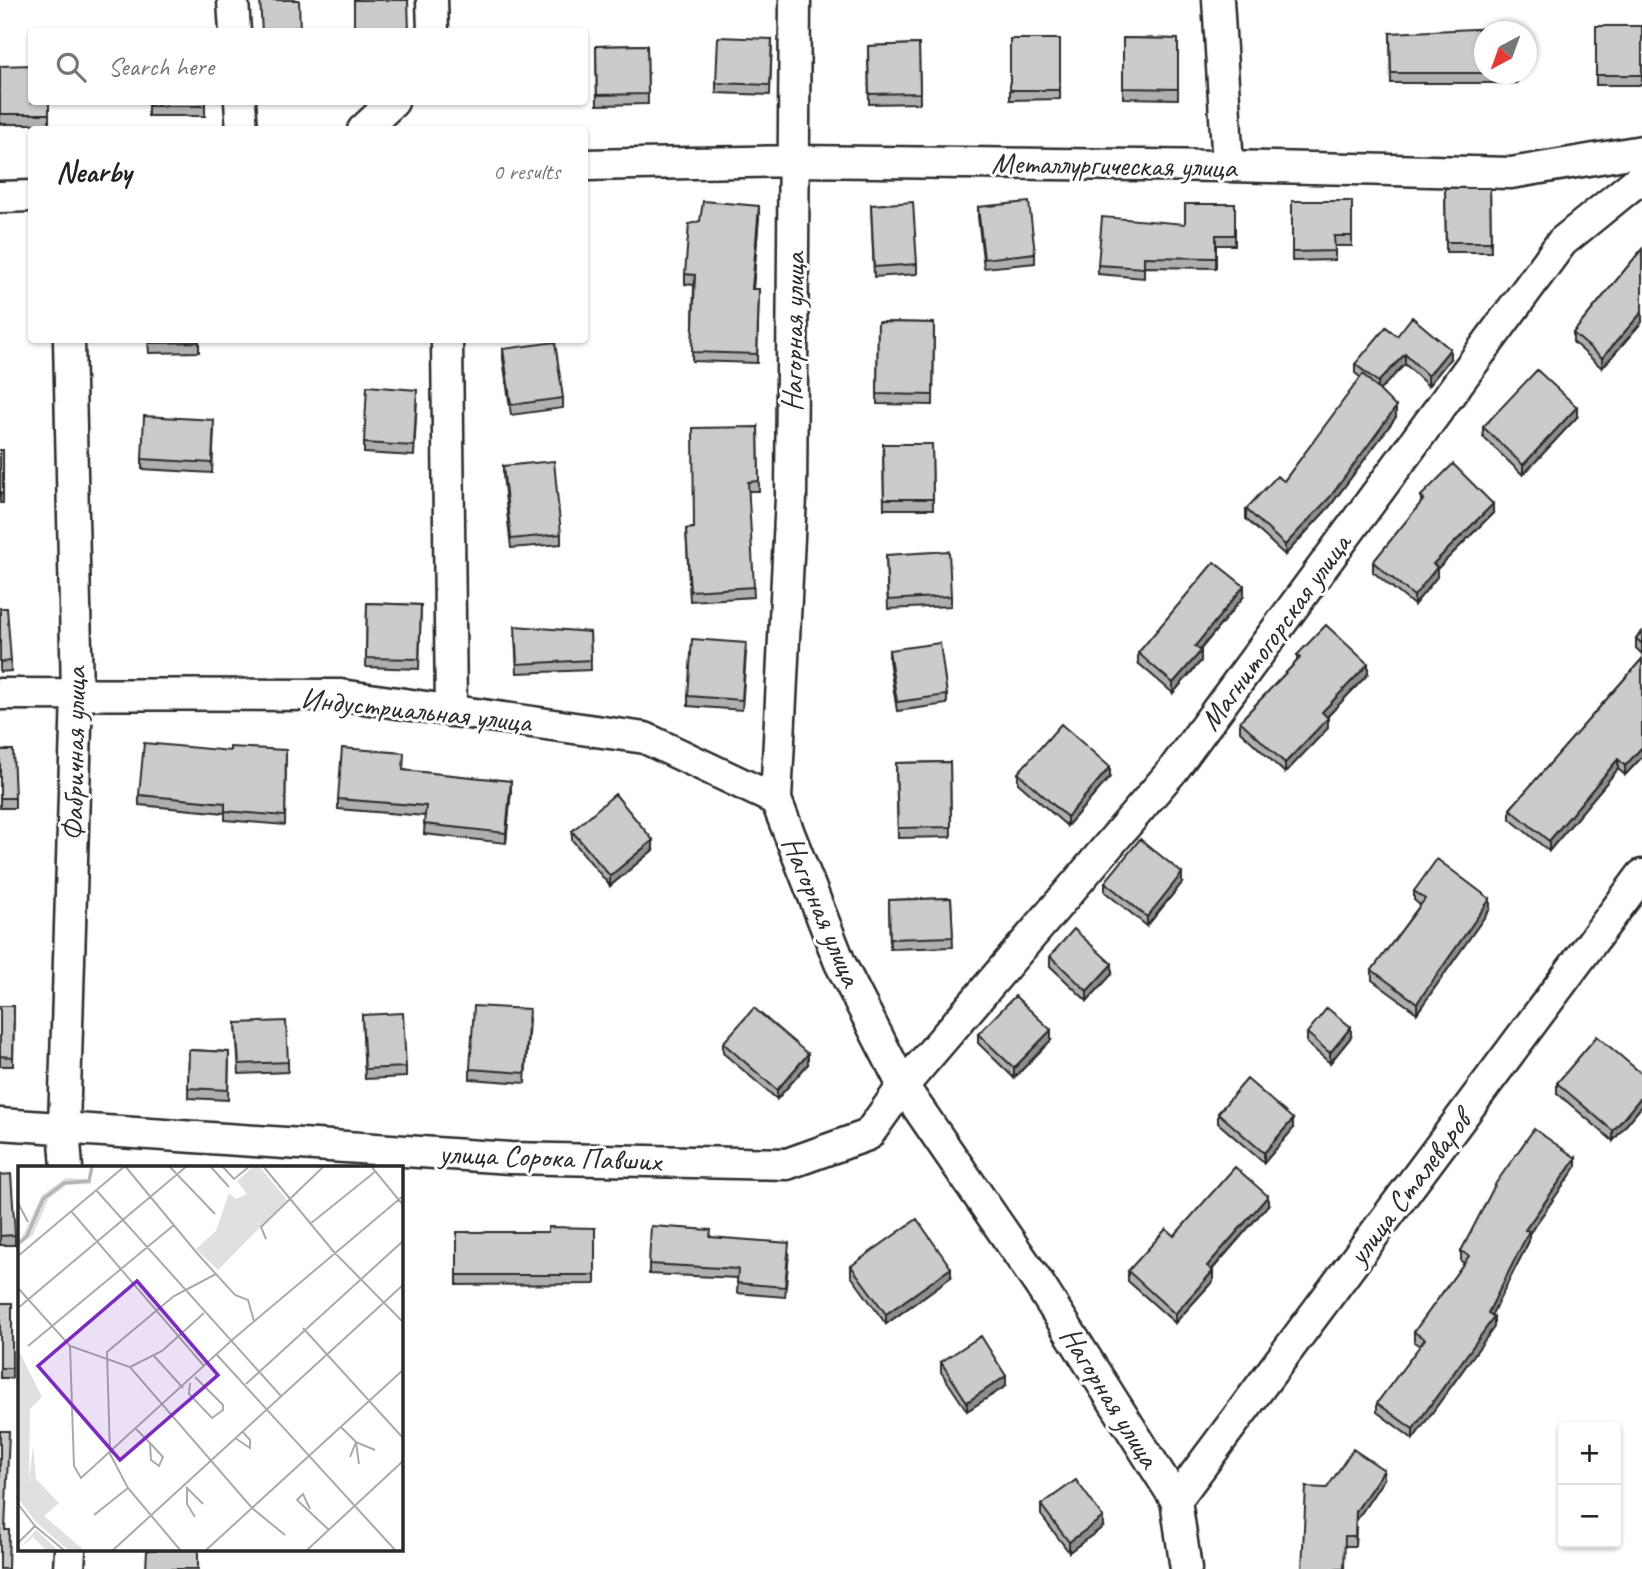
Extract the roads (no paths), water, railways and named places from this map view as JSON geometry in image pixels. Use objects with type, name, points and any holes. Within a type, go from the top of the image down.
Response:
[{"type":"street","points":[[233,0],[235,28]]},
{"type":"street","points":[[432,0],[433,28]]},
{"type":"street","name":"Нагорная улица","points":[[795,0],[792,497],[776,800],[840,963],[904,1086],[1039,1284],[1176,1500],[1186,1569]]},
{"type":"street","points":[[1218,0],[1228,166]]},
{"type":"street","points":[[240,105],[242,126]]},
{"type":"street","points":[[367,126],[390,105]]},
{"type":"street","name":"Металлургическая улица","points":[[588,165],[795,161],[1228,166],[1511,173],[1642,151]]},
{"type":"street","name":"Магнитогорская улица","points":[[904,1086],[1173,770],[1562,242],[1642,177]]},
{"type":"street","points":[[0,198],[28,196]]},
{"type":"street","name":"Фабричная улица","points":[[68,1166],[64,1127],[77,693],[69,343]]},
{"type":"street","points":[[447,343],[451,711]]},
{"type":"street","name":"Индустриальная улица","points":[[0,694],[341,695],[645,738],[776,800]]},
{"type":"street","name":"улица Сталеваров","points":[[1176,1500],[1642,875]]},
{"type":"street","name":"улица Сорока Павших","points":[[0,1124],[510,1158],[786,1164],[868,1135],[904,1086]]}]
